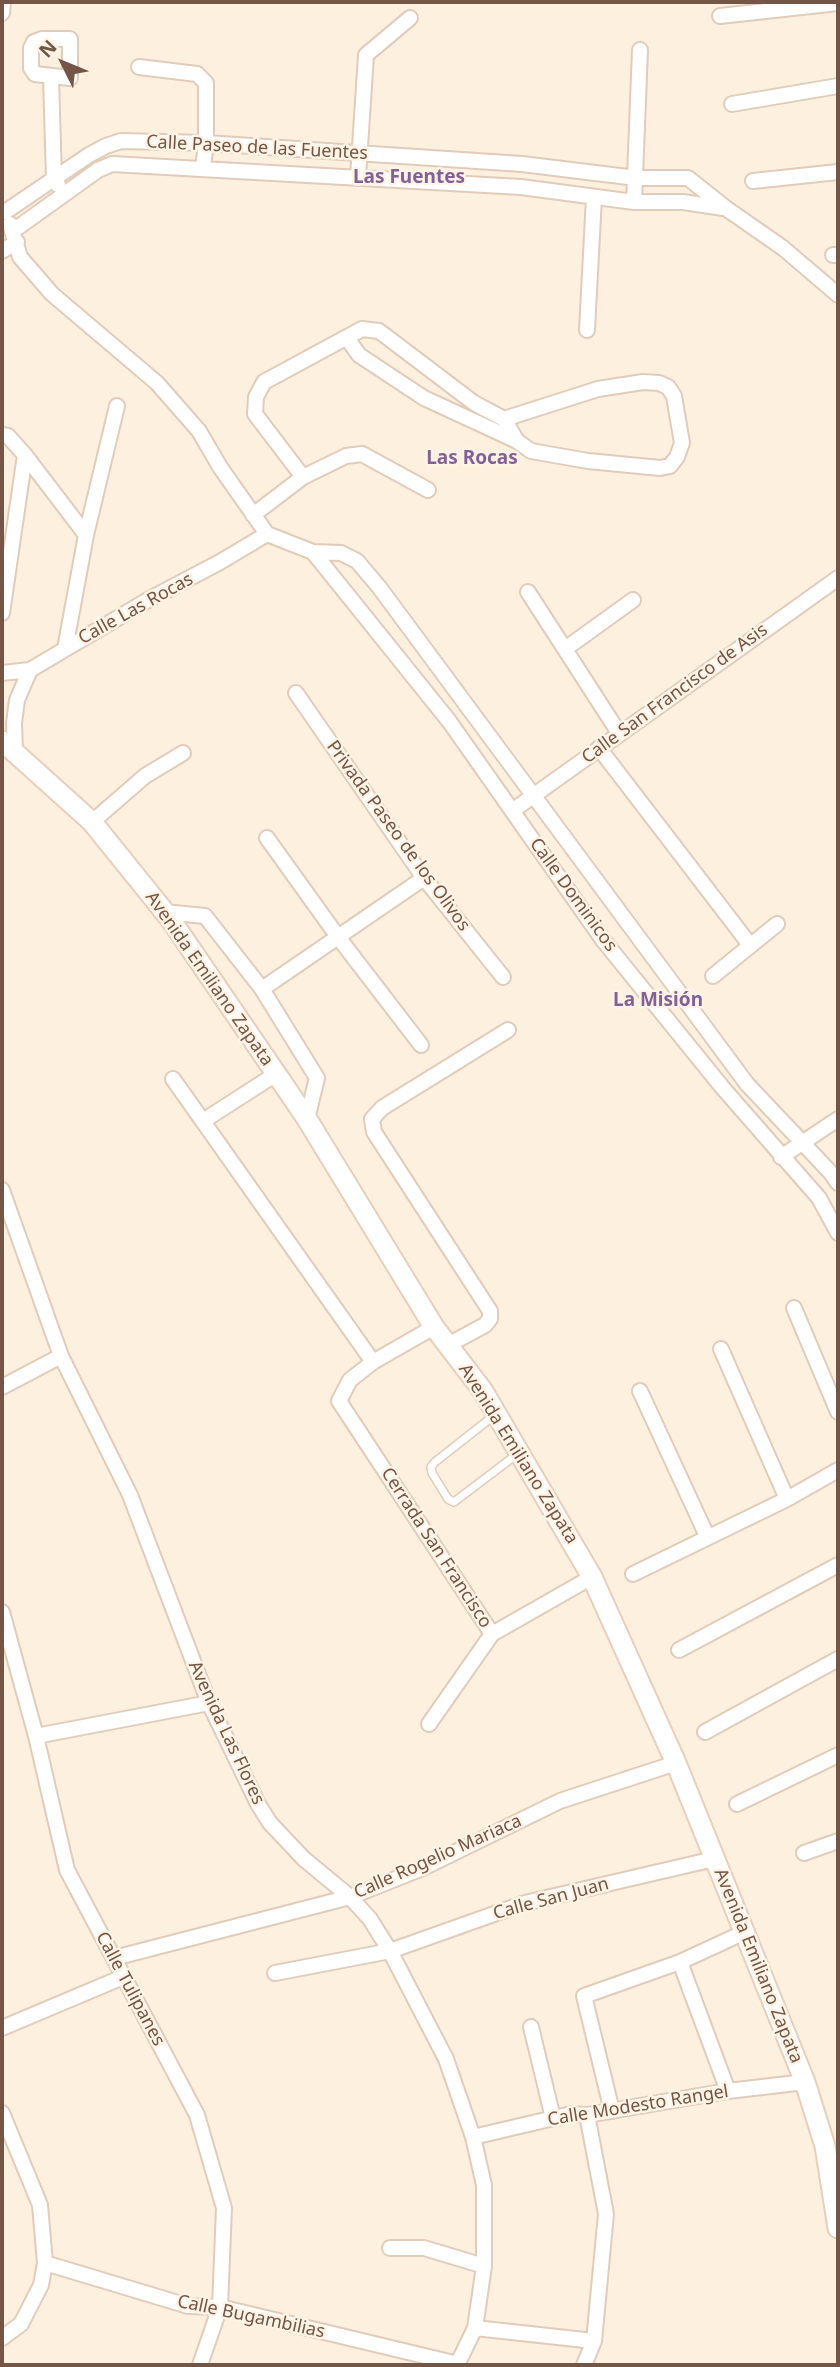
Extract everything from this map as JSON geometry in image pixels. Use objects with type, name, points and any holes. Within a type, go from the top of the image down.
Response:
[{"type":"main road","name":"Avenida Emiliano Zapata","points":[[8,747],[92,822],[164,912],[307,1119],[434,1327],[483,1391],[592,1577],[676,1763],[805,2082],[825,2146],[838,2228]]},
{"type":"street","points":[[2,13],[3,2]]},
{"type":"street","points":[[720,16],[838,3]]},
{"type":"street","points":[[358,177],[366,55],[410,18]]},
{"type":"street","points":[[634,202],[640,50]]},
{"type":"street","points":[[139,68],[197,74],[206,83],[206,143],[203,168]]},
{"type":"street","points":[[51,77],[54,179],[64,195]]},
{"type":"street","points":[[732,104],[838,86]]},
{"type":"street","name":"Calle Paseo de las Fuentes","points":[[4,209],[89,155],[121,141],[206,143],[523,164],[636,178],[688,178],[783,248],[838,295]]},
{"type":"street","points":[[89,155],[98,170]]},
{"type":"street","name":"Calle Paseo de las Fuentes","points":[[2,251],[15,236],[64,195],[98,170],[112,164],[521,187],[634,202],[683,202],[727,209]]},
{"type":"street","points":[[521,187],[523,164]]},
{"type":"street","points":[[753,181],[838,172]]},
{"type":"street","points":[[587,330],[594,197]]},
{"type":"street","points":[[4,209],[20,257],[52,294],[158,383],[191,421],[267,534]]},
{"type":"street","points":[[303,477],[255,414],[256,397],[264,382],[362,329],[379,331],[474,403],[504,419],[517,441]]},
{"type":"street","points":[[347,338],[359,355],[424,398],[517,441],[531,451],[588,461],[660,468],[670,466],[682,443],[674,396],[668,387],[659,383],[643,382],[598,389],[504,419]]},
{"type":"street","points":[[65,649],[86,535],[117,406]]},
{"type":"street","points":[[2,435],[8,436],[25,455],[86,535]]},
{"type":"street","points":[[253,515],[303,477],[346,456],[362,454],[428,490]]},
{"type":"street","points":[[2,613],[25,455]]},
{"type":"street","name":"Calle Dominicos","points":[[267,534],[313,552],[341,553],[357,561],[747,1084],[838,1183]]},
{"type":"street","name":"Calle Las Rocas","points":[[2,673],[30,670],[267,534]]},
{"type":"street","name":"Calle Dominicos","points":[[313,552],[449,721],[603,940],[781,1157],[819,1198],[836,1223]]},
{"type":"street","name":"Calle San Francisco de Asis","points":[[512,811],[838,578]]},
{"type":"street","points":[[528,593],[619,733]]},
{"type":"street","points":[[565,649],[633,600]]},
{"type":"street","points":[[8,747],[17,700],[30,670]]},
{"type":"street","name":"Privada Paseo de los Olivos","points":[[296,693],[424,878],[503,977]]},
{"type":"street","points":[[599,748],[750,946]]},
{"type":"street","points":[[92,822],[145,776],[183,754]]},
{"type":"street","points":[[267,838],[338,937],[421,1045]]},
{"type":"street","points":[[262,989],[424,878]]},
{"type":"street","points":[[164,912],[205,915],[262,989],[317,1078],[307,1119]]},
{"type":"street","points":[[713,976],[777,924]]},
{"type":"street","points":[[663,1014],[682,998]]},
{"type":"street","points":[[448,1345],[485,1325],[490,1319],[490,1311],[374,1132],[372,1119],[382,1108],[508,1030]]},
{"type":"street","points":[[203,1121],[276,1074]]},
{"type":"street","points":[[173,1079],[373,1362],[434,1327]]},
{"type":"street","points":[[781,1157],[838,1119]]},
{"type":"street","name":"Avenida Las Flores","points":[[2,1189],[61,1356],[130,1495],[209,1703],[258,1804],[270,1822],[304,1859],[350,1897],[370,1919],[390,1951],[446,2059],[473,2137],[484,2185],[484,2266],[475,2329],[458,2365]]},
{"type":"street","points":[[794,1308],[838,1412]]},
{"type":"street","points":[[721,1349],[787,1499]]},
{"type":"street","points":[[2,1387],[61,1356]]},
{"type":"street","name":"Cerrada San Francisco","points":[[373,1362],[350,1380],[339,1401],[492,1634],[592,1577]]},
{"type":"street","points":[[640,1391],[707,1536]]},
{"type":"street","points":[[633,1574],[787,1499],[838,1470]]},
{"type":"street","points":[[679,1650],[838,1565]]},
{"type":"street","name":"Calle Tulipanes","points":[[2,1612],[36,1736],[67,1870],[197,2115],[224,2208],[220,2307],[200,2365]]},
{"type":"street","points":[[429,1724],[492,1634]]},
{"type":"street","points":[[705,1732],[838,1659]]},
{"type":"street","points":[[36,1736],[209,1703]]},
{"type":"street","points":[[737,1804],[838,1755]]},
{"type":"street","name":"Calle Rogelio Mariaca","points":[[114,1958],[350,1897],[423,1868],[560,1801],[676,1763]]},
{"type":"street","points":[[804,1853],[838,1841]]},
{"type":"street","name":"Calle San Juan","points":[[275,1973],[390,1951],[525,1903],[714,1859]]},
{"type":"street","points":[[612,2111],[584,1996],[680,1962],[746,1932]]},
{"type":"street","points":[[680,1962],[727,2091]]},
{"type":"street","points":[[2,2028],[123,1977]]},
{"type":"street","points":[[531,2027],[554,2118]]},
{"type":"street","name":"Calle Modesto Rangel","points":[[473,2137],[571,2113],[587,2115],[727,2091],[805,2082]]},
{"type":"street","points":[[2,2113],[40,2205],[46,2263],[41,2285],[21,2323],[2,2338]]},
{"type":"street","points":[[584,2365],[594,2341],[606,2214],[587,2115]]},
{"type":"street","points":[[390,2248],[424,2249],[484,2266]]},
{"type":"street","name":"Calle Bugambilias","points":[[46,2263],[188,2306],[220,2307],[458,2365]]},
{"type":"street","points":[[475,2329],[594,2341]]},
{"type":"lane","points":[[496,1414],[435,1462],[432,1473],[448,1499],[454,1502],[519,1452]]},
{"type":"district","name":"Las Fuentes","points":[[409,178]]},
{"type":"district","name":"Las Rocas","points":[[472,459]]},
{"type":"district","name":"La Misión","points":[[658,1001]]}]
